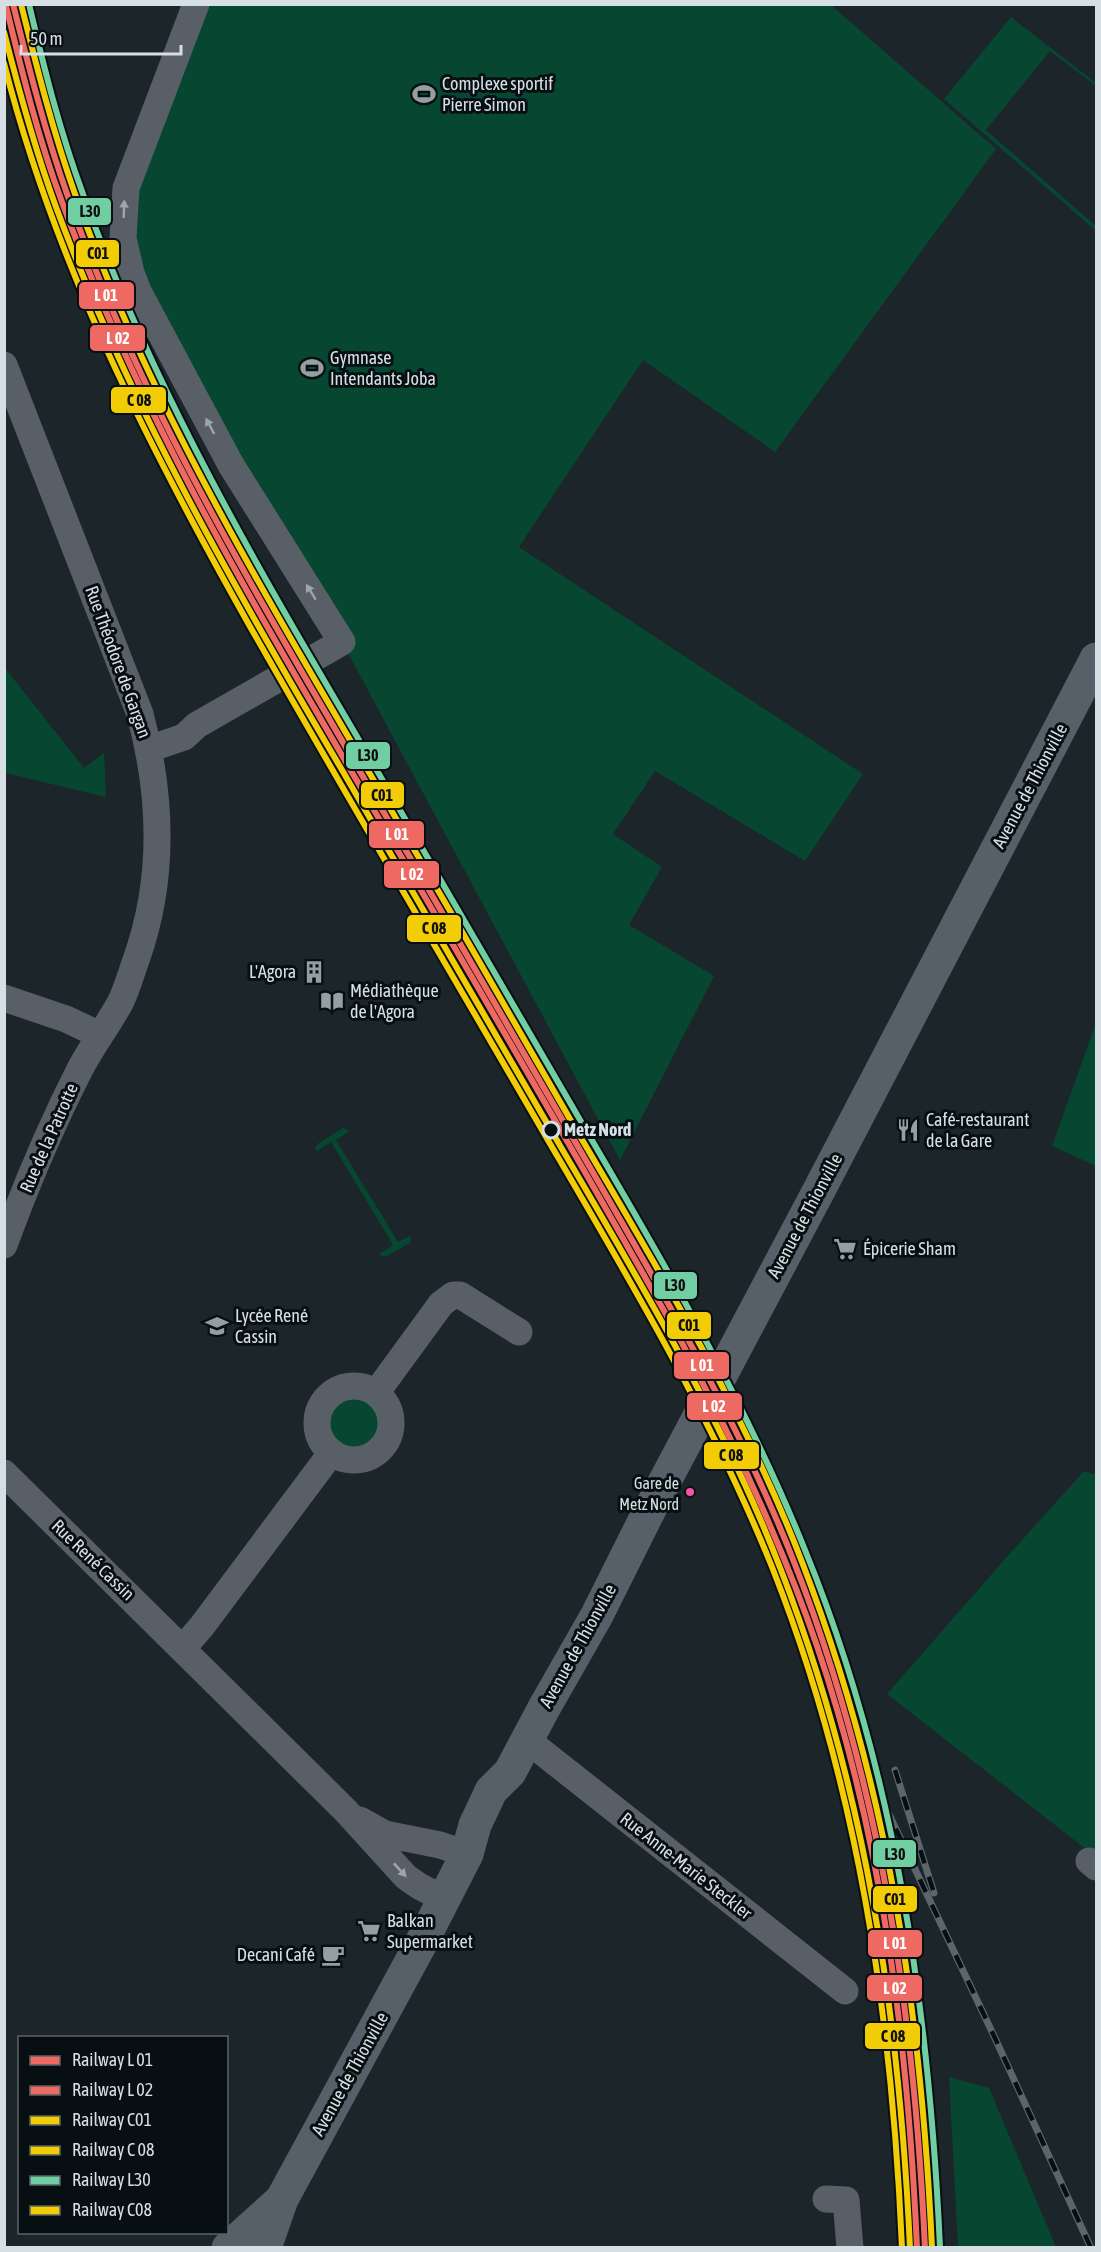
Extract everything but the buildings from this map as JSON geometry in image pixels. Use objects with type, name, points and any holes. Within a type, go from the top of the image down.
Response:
[{"type":"main road","name":"Avenue de Thionville","points":[[282,2199],[444,1899],[466,1854],[475,1825],[491,1791],[510,1772],[597,1615],[649,1511],[1096,659]]},
{"type":"main road","points":[[228,2247],[282,2199]]},
{"type":"main road","points":[[265,2247],[282,2199]]},
{"type":"street","points":[[150,749],[184,737],[206,719],[342,642],[231,465],[138,291],[126,253],[123,220],[126,188],[196,4]]},
{"type":"street","name":"Rue Théodore de Gargan","points":[[4,365],[136,702],[150,749],[157,817],[158,855],[154,890],[144,939],[128,983],[120,1002],[100,1035]]},
{"type":"street","points":[[4,998],[66,1018],[100,1035]]},
{"type":"street","name":"Rue de la Patrotte","points":[[4,1245],[41,1153],[81,1066],[100,1035]]},
{"type":"street","points":[[376,1393],[447,1298],[453,1295],[460,1295],[519,1332]]},
{"type":"street","points":[[346,1386],[361,1386],[376,1393],[385,1402],[390,1414],[391,1429],[385,1443],[376,1453],[363,1459],[351,1460],[332,1452],[324,1444],[318,1431],[318,1417],[323,1403],[333,1392],[346,1386]]},
{"type":"street","points":[[183,1648],[202,1626],[332,1452]]},
{"type":"street","name":"Rue René Cassin","points":[[4,1473],[346,1811],[406,1877],[444,1899]]},
{"type":"street","name":"Rue Anne-Marie Steckler","points":[[527,1740],[845,1991]]},
{"type":"street","name":"Rue René Cassin","points":[[346,1811],[385,1834],[440,1845],[466,1854]]},
{"type":"street","points":[[826,2199],[846,2200],[850,2247]]},
{"type":"green space","points":[[200,4],[831,5],[996,149],[775,452],[643,360],[519,547],[863,774],[805,861],[655,771],[613,834],[662,867],[629,925],[714,976],[620,1160],[342,642],[231,465],[123,238]]},
{"type":"green space","points":[[1011,17],[1096,83],[1096,86],[1050,51],[986,130],[1096,226],[1096,231],[944,99]]},
{"type":"green space","points":[[5,668],[84,768],[104,753],[106,797],[5,773]]},
{"type":"green space","points":[[1096,1023],[1096,1166],[1052,1146]]},
{"type":"green space","points":[[343,1128],[350,1131],[336,1140],[398,1242],[410,1236],[411,1238],[410,1243],[385,1257],[379,1254],[393,1245],[331,1142],[317,1151],[315,1147]]},
{"type":"green space","points":[[353,1395],[364,1397],[373,1403],[379,1412],[381,1423],[379,1434],[373,1443],[364,1449],[353,1451],[342,1449],[333,1443],[327,1434],[325,1423],[327,1412],[333,1403],[342,1397]]},
{"type":"green space","points":[[1084,1471],[1096,1475],[1096,1857],[887,1694]]},
{"type":"green space","points":[[949,2077],[989,2088],[1056,2247],[958,2247]]},
{"type":"railway","points":[[815,1620],[845,1705],[886,1808],[1091,2248]]},
{"type":"railway","points":[[895,1770],[934,1893]]},
{"type":"transit line","points":[[13,4],[44,124],[67,194],[96,270],[163,419],[239,563],[688,1340],[745,1449],[794,1562],[824,1645],[850,1729],[871,1814],[888,1899],[902,1986],[912,2072],[925,2248]]},
{"type":"transit line","points":[[6,6],[24,80],[53,178],[92,280],[161,430],[280,649],[682,1343],[738,1454],[788,1568],[817,1646],[840,1719],[875,1868],[899,2019],[907,2095],[917,2248]]},
{"type":"transit line","points":[[4,32],[41,164],[85,281],[116,353],[186,495],[262,634],[622,1251],[708,1408],[759,1515],[810,1653],[835,1736],[856,1819],[887,1988],[905,2160],[910,2248]]},
{"type":"rail line","name":"C01","points":[[21,4],[52,124],[75,194],[104,270],[171,419],[288,634],[697,1339],[779,1505],[832,1646],[857,1730],[878,1814],[909,1985],[927,2159],[932,2248]]},
{"type":"rail line","name":"L30","points":[[29,4],[53,100],[83,194],[112,270],[180,418],[256,562],[702,1333],[756,1440],[805,1550],[836,1634],[863,1719],[885,1806],[902,1893],[927,2069],[940,2247]]},
{"type":"rail line","name":"C08","points":[[4,63],[49,209],[107,351],[140,420],[248,623],[610,1246],[668,1350],[723,1457],[772,1567],[802,1649],[827,1732],[866,1902],[890,2074],[902,2248]]},
{"type":"place","name":"Complexe sportif Pierre Simon","points":[[424,94]]},
{"type":"place","name":"Gymnase Intendants Joba","points":[[312,368]]},
{"type":"place","name":"L'Agora","points":[[314,972]]},
{"type":"place","name":"Médiathèque de l'Agora","points":[[332,1001]]},
{"type":"place","name":"Metz Nord","points":[[551,1130]]},
{"type":"place","name":"Café-restaurant de la Gare","points":[[908,1130]]},
{"type":"place","name":"Épicerie Sham","points":[[845,1249]]},
{"type":"place","name":"Lycée René Cassin","points":[[217,1326]]},
{"type":"place","name":"Gare de Metz Nord","points":[[690,1492]]},
{"type":"place","name":"Balkan Supermarket","points":[[369,1931]]},
{"type":"place","name":"Decani Café","points":[[333,1955]]}]
